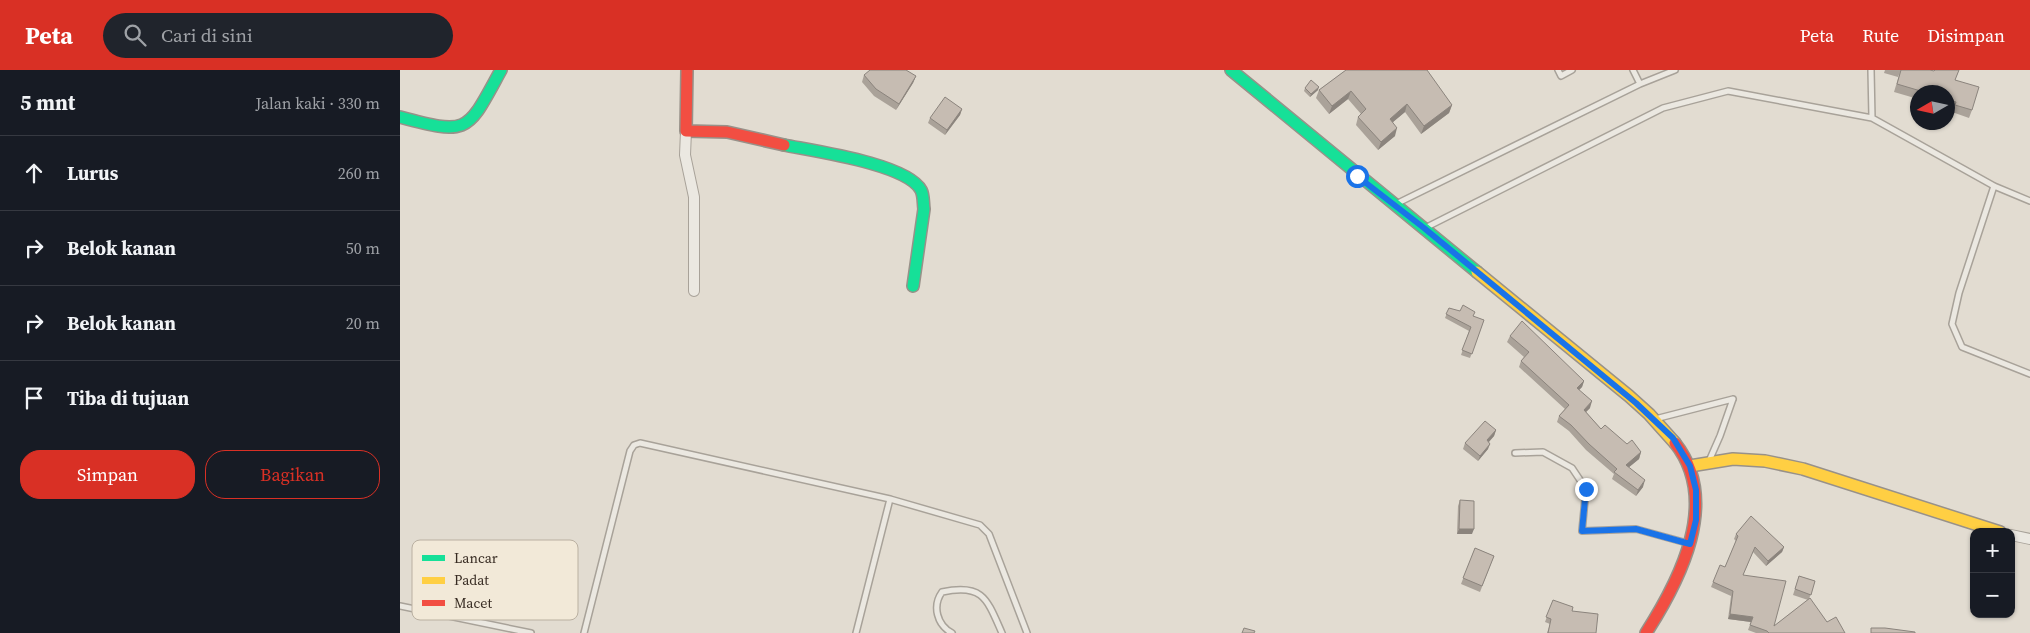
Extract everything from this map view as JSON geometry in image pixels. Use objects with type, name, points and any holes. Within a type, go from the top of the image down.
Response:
[{"type":"street","points":[[400,117],[431,126],[451,128],[464,125],[476,111],[501,70]]},
{"type":"street","points":[[687,70],[685,155],[694,197],[694,291]]},
{"type":"street","points":[[1232,70],[1357,176],[1424,228],[1636,403],[1673,438],[1690,466],[1697,502],[1696,520],[1685,558],[1658,616],[1646,633]]},
{"type":"street","points":[[686,132],[727,132],[900,171],[921,192],[924,201],[913,286]]},
{"type":"street","points":[[1690,466],[1746,459],[1765,461],[1803,469],[1987,528]]},
{"type":"street","points":[[2015,536],[2030,539]]},
{"type":"lane","points":[[1558,70],[1561,76],[1572,70]]},
{"type":"lane","points":[[1633,70],[1640,84]]},
{"type":"lane","points":[[1395,205],[1640,84],[1675,70]]},
{"type":"lane","points":[[1871,70],[1872,118]]},
{"type":"lane","points":[[1424,228],[1664,108],[1695,98],[1728,91],[1872,118],[1994,186],[2030,201]]},
{"type":"lane","points":[[1994,186],[1952,324],[1962,347],[2030,374]]},
{"type":"lane","points":[[1654,420],[1733,398],[1720,436],[1708,463]]},
{"type":"lane","points":[[584,633],[630,451],[634,445],[640,443],[890,500],[980,525],[989,534],[1027,633]]},
{"type":"lane","points":[[1515,453],[1543,452],[1572,468],[1586,489],[1582,531],[1636,529],[1690,544]]},
{"type":"lane","points":[[856,633],[890,500]]},
{"type":"lane","points":[[952,633],[940,622],[937,600],[942,592],[966,589],[977,591],[985,599],[1002,633]]},
{"type":"lane","points":[[468,620],[531,633]]},
{"type":"building","points":[[870,70],[906,70],[916,76],[899,104],[876,89],[864,75]]},
{"type":"building","points":[[1346,70],[1427,70],[1452,105],[1424,126],[1407,104],[1390,119],[1397,128],[1381,142],[1358,117],[1366,109],[1351,91],[1332,106],[1319,90]]},
{"type":"building","points":[[1901,70],[1959,70],[1955,80],[1979,87],[1972,110],[1955,105],[1955,85],[1910,85],[1910,88],[1897,84]]},
{"type":"building","points":[[1311,80],[1319,87],[1311,94],[1305,88]]},
{"type":"building","points":[[945,97],[962,109],[947,130],[930,118]]},
{"type":"building","points":[[1463,305],[1475,312],[1473,316],[1484,320],[1472,354],[1462,350],[1471,327],[1446,314],[1449,308],[1460,311]]},
{"type":"building","points":[[1522,321],[1584,381],[1577,388],[1592,401],[1584,410],[1601,429],[1605,425],[1627,444],[1632,440],[1641,452],[1626,465],[1645,480],[1638,490],[1614,472],[1617,469],[1559,416],[1569,405],[1521,361],[1529,352],[1510,336]]},
{"type":"building","points":[[1485,421],[1496,430],[1487,440],[1490,444],[1480,456],[1465,443]]},
{"type":"building","points":[[1460,500],[1474,501],[1474,529],[1459,529]]},
{"type":"building","points":[[1751,516],[1784,547],[1768,561],[1755,547],[1743,575],[1786,581],[1774,626],[1810,598],[1827,622],[1836,617],[1845,633],[1769,633],[1750,625],[1753,617],[1730,614],[1733,591],[1713,582],[1720,565],[1725,567],[1738,536],[1736,534]]},
{"type":"building","points":[[1475,548],[1494,556],[1482,586],[1463,578]]},
{"type":"building","points":[[1799,576],[1815,581],[1811,595],[1795,589]]},
{"type":"building","points":[[1553,600],[1573,607],[1572,611],[1598,614],[1596,633],[1548,633],[1551,619],[1546,617]]},
{"type":"building","points":[[1244,628],[1255,631],[1254,633],[1242,633]]},
{"type":"building","points":[[1871,628],[1885,628],[1915,633],[1871,633]]},
{"type":"traffic: fast","points":[[400,117],[441,126],[454,127],[464,124],[473,117],[481,106],[501,70]]},
{"type":"traffic: fast","points":[[1231,70],[1477,272]]},
{"type":"traffic: fast","points":[[784,145],[837,155],[879,166],[898,173],[912,181],[921,190],[924,209],[913,286]]},
{"type":"traffic: slow","points":[[1477,272],[1629,396],[1649,414],[1675,443]]},
{"type":"traffic: slow","points":[[1690,466],[1733,459],[1765,461],[1803,469],[1987,528]]},
{"type":"traffic: jam","points":[[687,70],[686,131],[727,132],[784,145]]},
{"type":"traffic: jam","points":[[1646,633],[1659,612],[1682,565],[1695,515],[1695,490],[1688,466],[1675,443]]},
{"type":"route","points":[[1357,176],[1424,228],[1636,403],[1673,438],[1690,466],[1696,490],[1696,520],[1690,544],[1636,529],[1582,531],[1586,489]]}]
